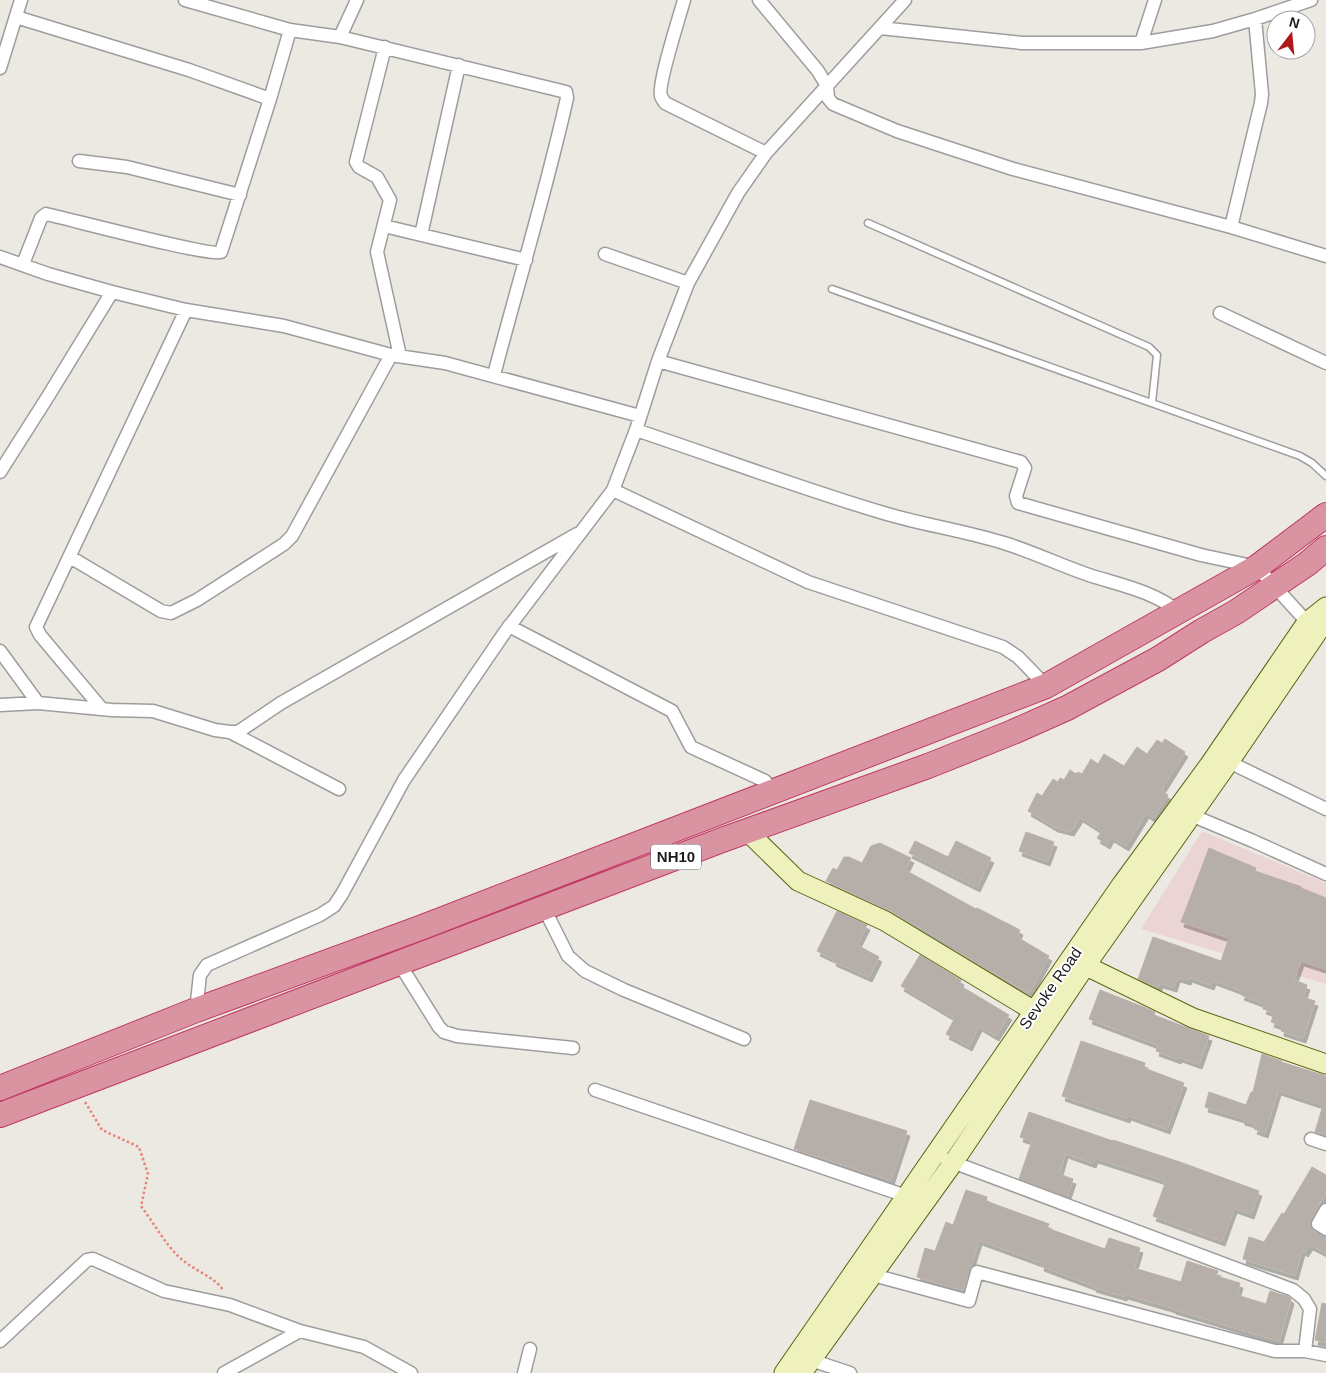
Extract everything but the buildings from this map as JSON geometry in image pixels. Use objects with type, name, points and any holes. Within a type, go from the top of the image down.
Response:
[{"type":"highway","points":[[0,1088],[196,1010],[420,928],[1046,686],[1257,567],[1326,515]]},
{"type":"highway","name":"NH10","points":[[0,1115],[747,831],[928,766],[1067,708],[1158,659],[1236,612],[1307,564],[1326,548]]},
{"type":"main road","name":"Sevoke Road","points":[[784,1373],[1034,1010],[1078,962],[1191,816],[1229,762],[1317,627],[1325,609]]},
{"type":"main road","name":"Sevoke Road","points":[[807,1366],[953,1163],[1078,962],[1122,884],[1210,764],[1317,627]]},
{"type":"main road","points":[[747,831],[798,881],[885,921],[1034,1010]]},
{"type":"main road","points":[[1078,962],[1192,1018],[1326,1064]]},
{"type":"street","points":[[0,68],[2,54],[16,17],[20,0]]},
{"type":"street","points":[[185,0],[290,30],[340,37],[563,90],[567,95],[550,174],[494,376]]},
{"type":"street","points":[[340,37],[356,0]]},
{"type":"street","points":[[684,0],[668,54],[660,89],[661,96],[665,103],[766,153]]},
{"type":"street","points":[[759,0],[818,71],[827,86],[828,98],[833,104],[897,131],[1013,169],[1231,227],[1326,256]]},
{"type":"street","points":[[196,1010],[200,975],[208,965],[320,915],[334,906],[404,780],[509,626],[613,490],[636,430],[658,361],[688,283],[738,193],[766,153],[905,0]]},
{"type":"street","points":[[1141,43],[1155,0]]},
{"type":"street","points":[[880,28],[1022,43],[1141,43],[1213,31],[1310,0]]},
{"type":"street","points":[[16,17],[188,70],[270,99]]},
{"type":"street","points":[[1231,227],[1261,103],[1262,94],[1255,19]]},
{"type":"street","points":[[23,264],[41,218],[46,214],[218,254],[224,248],[290,30]]},
{"type":"street","points":[[70,557],[149,605],[171,614],[198,600],[284,544],[292,536],[396,356],[377,254],[390,204],[389,198],[377,177],[359,167],[356,162],[385,47]]},
{"type":"street","points":[[421,235],[459,65]]},
{"type":"street","points":[[79,161],[127,167],[240,196]]},
{"type":"street","points":[[384,226],[526,260]]},
{"type":"street","points":[[605,254],[688,283]]},
{"type":"street","points":[[0,257],[48,274],[112,292],[186,310],[284,326],[396,356],[445,363],[640,416]]},
{"type":"street","points":[[0,472],[48,398],[112,292]]},
{"type":"street","points":[[102,709],[36,629],[186,310]]},
{"type":"street","points":[[1220,313],[1326,362]]},
{"type":"street","points":[[658,361],[1021,462],[1025,468],[1016,499],[1021,505],[1201,555],[1257,567],[1317,627]]},
{"type":"street","points":[[636,430],[888,515],[974,535],[1035,554],[1087,574],[1154,596],[1179,612]]},
{"type":"street","points":[[613,490],[808,582],[1003,647],[1018,657],[1046,686]]},
{"type":"street","points":[[0,705],[38,702],[102,709],[153,711],[215,730],[238,732],[281,703],[581,532]]},
{"type":"street","points":[[509,626],[672,711],[691,747],[765,781],[774,792]]},
{"type":"street","points":[[0,651],[38,702]]},
{"type":"street","points":[[230,732],[340,789]]},
{"type":"street","points":[[1229,762],[1326,809]]},
{"type":"street","points":[[1191,816],[1253,841],[1326,874]]},
{"type":"street","points":[[544,908],[568,956],[585,971],[624,990],[744,1039]]},
{"type":"street","points":[[400,963],[439,1027],[444,1032],[457,1036],[573,1048]]},
{"type":"street","points":[[596,1090],[906,1196]]},
{"type":"street","points":[[1311,1139],[1326,1144]]},
{"type":"street","points":[[935,1153],[953,1163],[1293,1290],[1304,1298],[1310,1309],[1304,1350]]},
{"type":"street","points":[[1326,1210],[1318,1224],[1326,1229]]},
{"type":"street","points":[[0,1342],[17,1324],[90,1259],[164,1291],[230,1305],[300,1331],[364,1347],[411,1373]]},
{"type":"street","points":[[872,1275],[969,1301],[977,1272],[1275,1351],[1304,1350],[1326,1355]]},
{"type":"street","points":[[224,1373],[300,1331]]},
{"type":"street","points":[[524,1373],[530,1349]]},
{"type":"street","points":[[807,1366],[850,1373]]},
{"type":"lane","points":[[868,223],[1149,347],[1158,355],[1152,403]]},
{"type":"lane","points":[[832,289],[976,342],[1300,456],[1312,463],[1326,476]]},
{"type":"path","points":[[75,1086],[102,1130],[138,1147],[148,1174],[141,1206],[178,1256],[220,1284],[228,1296],[230,1305]]},
{"type":"shaded area","points":[[1202,831],[1326,883],[1326,984],[1141,929]]}]
